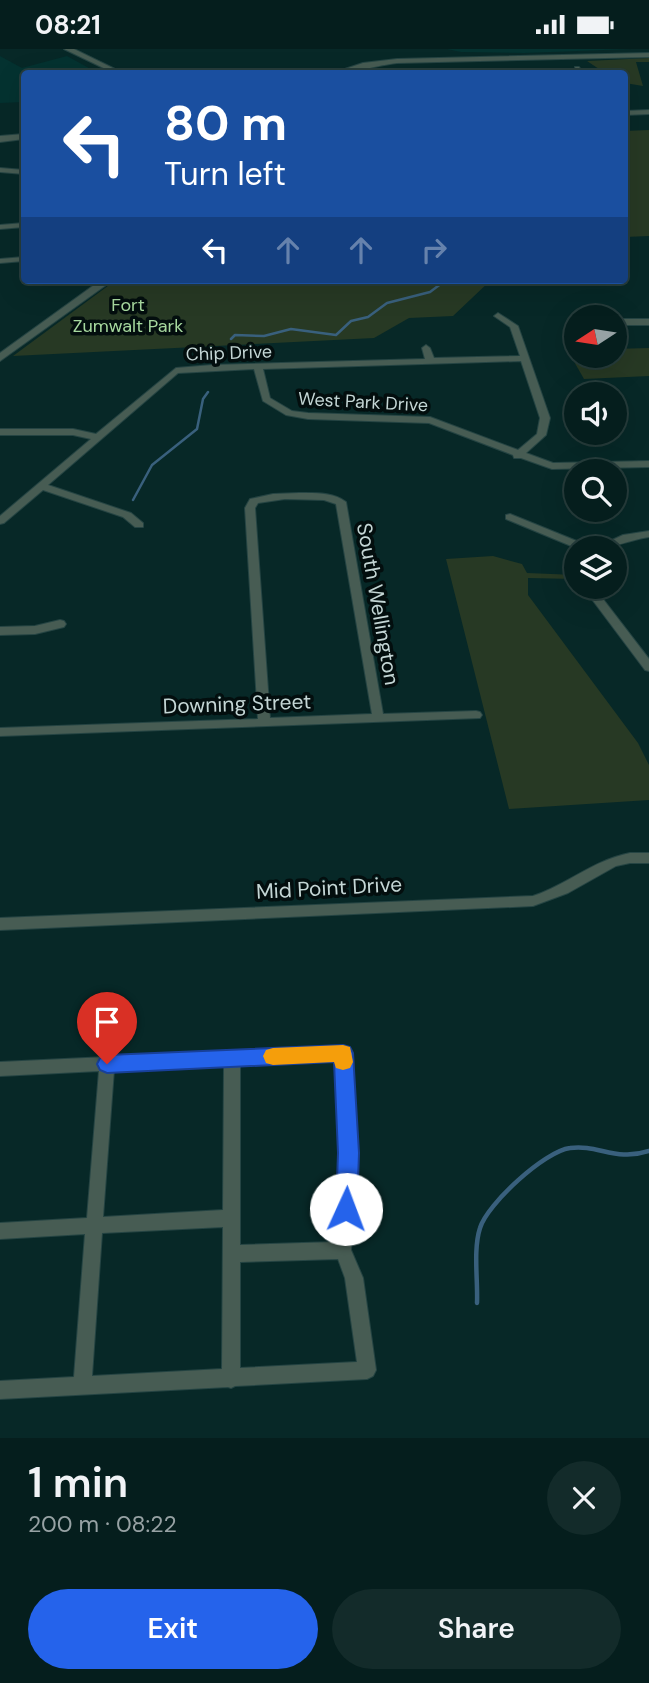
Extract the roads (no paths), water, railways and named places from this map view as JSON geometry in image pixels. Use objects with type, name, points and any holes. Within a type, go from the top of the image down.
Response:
[{"type":"street","points":[[68,49],[113,70]]},
{"type":"street","points":[[347,70],[397,61],[649,55]]},
{"type":"street","points":[[628,113],[649,112]]},
{"type":"street","points":[[0,139],[21,137]]},
{"type":"street","points":[[0,170],[21,172]]},
{"type":"street","points":[[0,227],[21,225]]},
{"type":"street","points":[[0,261],[21,259]]},
{"type":"street","points":[[0,358],[102,284]]},
{"type":"street","points":[[498,316],[514,326],[546,422],[539,438],[517,456]]},
{"type":"street","points":[[627,322],[649,321]]},
{"type":"street","points":[[426,348],[430,362]]},
{"type":"street","name":"Chip Drive","points":[[0,521],[176,372],[524,358]]},
{"type":"street","name":"West Park Drive","points":[[258,368],[262,393],[278,408],[308,416],[430,420],[517,456],[556,467],[649,464]]},
{"type":"street","name":"West Park Drive","points":[[267,414],[278,408]]},
{"type":"street","points":[[0,432],[74,432],[97,437]]},
{"type":"street","points":[[41,486],[127,515],[139,525]]},
{"type":"street","name":"South Wellington","points":[[264,722],[250,508],[254,501],[273,496],[338,499],[378,717]]},
{"type":"street","points":[[510,517],[564,539]]},
{"type":"street","points":[[627,537],[649,534]]},
{"type":"street","points":[[597,599],[649,667]]},
{"type":"street","points":[[0,632],[35,630],[60,624]]},
{"type":"street","name":"Downing Street","points":[[0,732],[476,715]]},
{"type":"street","name":"Mid Point Drive","points":[[0,925],[533,901],[565,890],[585,873],[608,861],[631,856],[649,857]]},
{"type":"street","points":[[0,1069],[343,1053],[349,1153],[343,1250],[354,1278],[367,1370],[0,1390]]},
{"type":"street","points":[[231,1378],[232,1058]]},
{"type":"street","points":[[82,1386],[107,1064]]},
{"type":"street","points":[[0,1231],[231,1218]]},
{"type":"street","points":[[231,1254],[343,1250]]},
{"type":"waterway","points":[[231,339],[235,335],[264,336],[291,329],[336,335],[351,321],[368,317],[387,303],[430,292],[441,284]]},
{"type":"waterway","points":[[133,500],[152,465],[197,429],[203,399],[208,392]]},
{"type":"waterway","points":[[477,1303],[476,1255],[480,1228],[494,1206],[518,1180],[546,1158],[570,1148],[590,1148],[627,1155],[649,1151]]},
{"type":"park label","name":"Fort Zumwalt Park","points":[[128,316]]}]
